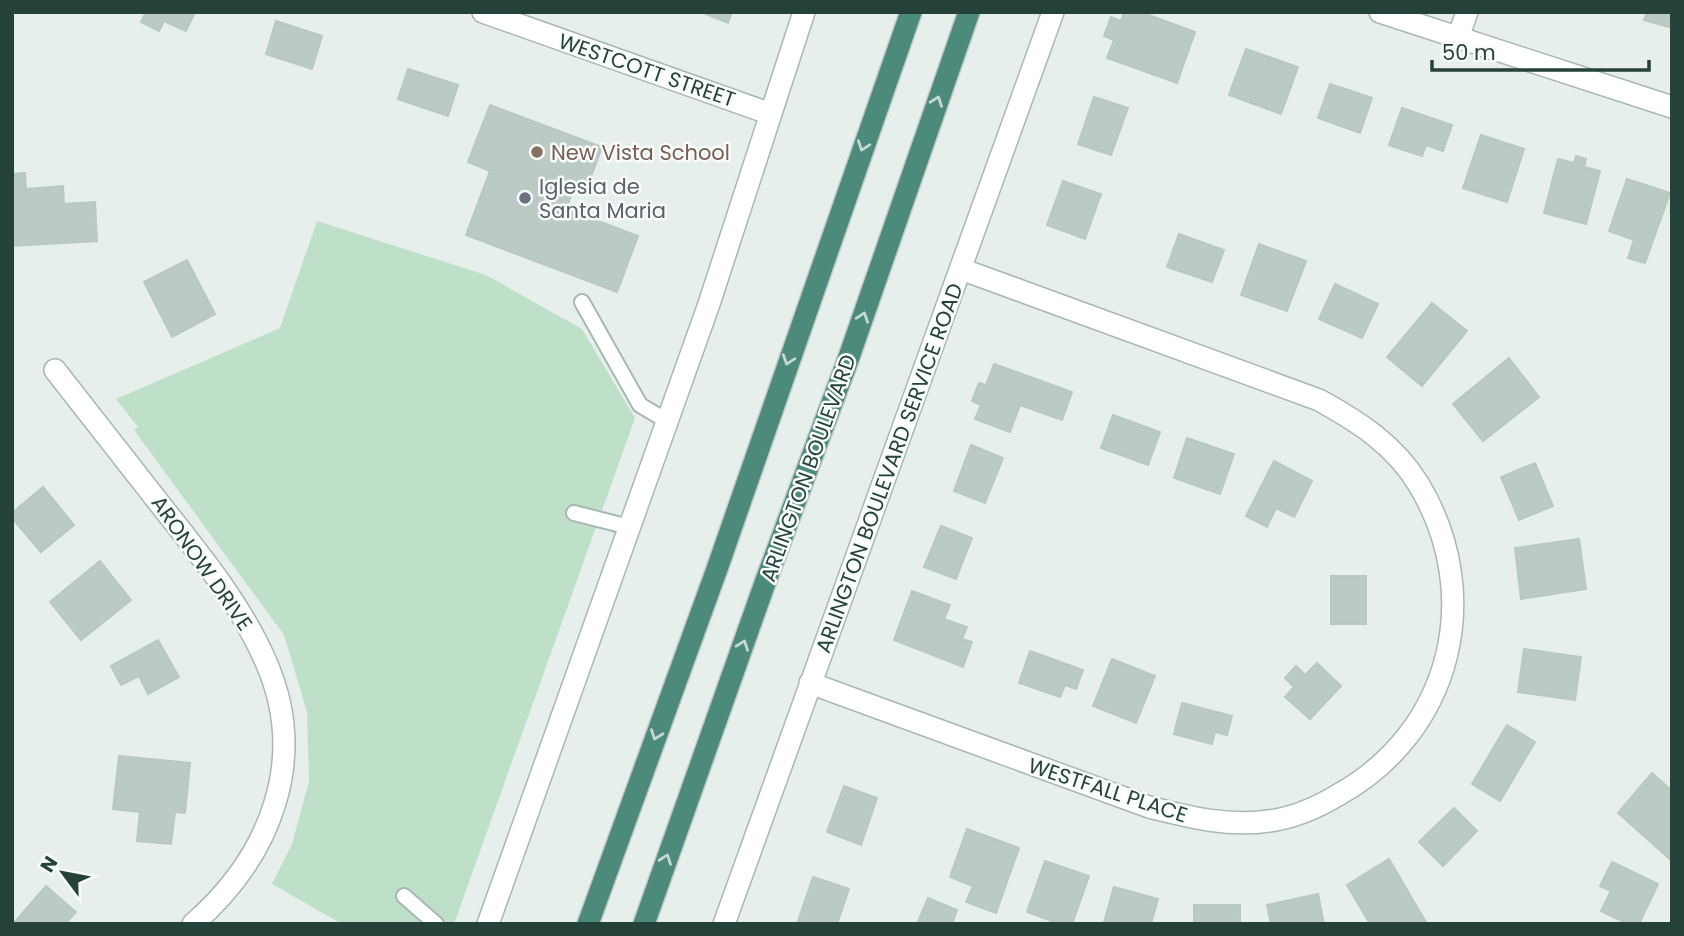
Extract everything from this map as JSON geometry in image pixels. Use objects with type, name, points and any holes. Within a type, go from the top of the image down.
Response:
[{"type":"highway","points":[[588,924],[717,569],[911,12]]},
{"type":"highway","name":"ARLINGTON BOULEVARD","points":[[644,924],[765,583],[849,357],[969,12]]},
{"type":"street","name":"WESTCOTT STREET","points":[[483,12],[771,114]]},
{"type":"street","points":[[488,924],[667,421],[803,12]]},
{"type":"street","name":"ARLINGTON BOULEVARD SERVICE ROAD","points":[[724,924],[1053,12]]},
{"type":"street","points":[[1380,12],[1672,107]]},
{"type":"street","points":[[1458,38],[1467,12]]},
{"type":"street","name":"WESTFALL PLACE","points":[[810,683],[1149,807],[1202,821],[1237,823],[1289,816],[1322,804],[1355,786],[1386,762],[1403,743],[1426,710],[1441,674],[1452,630],[1449,559],[1438,520],[1418,483],[1389,447],[1359,422],[1319,401],[961,269]]},
{"type":"street","name":"ARONOW DRIVE","points":[[55,370],[190,542],[236,606],[267,663],[274,685],[282,721],[282,755],[269,827],[239,876],[193,924]]},
{"type":"lane","points":[[582,302],[640,405],[667,421]]},
{"type":"lane","points":[[574,513],[629,527]]},
{"type":"lane","points":[[404,896],[436,924]]},
{"type":"green space","points":[[317,221],[486,275],[582,329],[635,418],[454,924],[342,924],[272,884],[292,844],[309,781],[307,712],[284,635],[134,430],[138,427],[116,399],[280,328]]},
{"type":"building","points":[[146,12],[195,12],[186,31],[164,21],[159,31],[141,22]]},
{"type":"building","points":[[701,12],[732,12],[728,23]]},
{"type":"building","points":[[1124,12],[1141,12],[1195,32],[1177,83],[1107,58],[1114,40],[1104,36],[1111,17],[1121,21]]},
{"type":"building","points":[[1647,12],[1672,12],[1672,28],[1644,20]]},
{"type":"building","points":[[276,21],[322,36],[312,69],[266,54]]},
{"type":"building","points":[[1246,49],[1298,67],[1281,114],[1229,95]]},
{"type":"building","points":[[408,69],[458,85],[448,116],[398,99]]},
{"type":"building","points":[[1330,84],[1372,98],[1360,133],[1318,118]]},
{"type":"building","points":[[1094,97],[1128,108],[1111,155],[1078,144]]},
{"type":"building","name":"Iglesia de Santa Maria","points":[[490,105],[602,147],[587,187],[576,183],[566,209],[638,236],[617,292],[466,235],[490,171],[468,162]]},
{"type":"building","points":[[1402,108],[1452,125],[1443,151],[1426,145],[1422,156],[1389,145]]},
{"type":"building","points":[[1481,135],[1524,149],[1507,202],[1463,188]]},
{"type":"building","points":[[1576,156],[1586,159],[1584,167],[1600,171],[1586,224],[1544,213],[1558,159],[1574,163]]},
{"type":"building","points":[[25,173],[26,189],[63,186],[64,204],[95,202],[97,241],[12,246],[12,174]]},
{"type":"building","points":[[1627,179],[1670,193],[1645,263],[1628,258],[1634,240],[1609,231]]},
{"type":"building","points":[[1063,181],[1101,194],[1085,239],[1047,225]]},
{"type":"building","points":[[1179,234],[1224,250],[1212,282],[1167,267]]},
{"type":"building","points":[[1259,244],[1306,261],[1287,311],[1241,295]]},
{"type":"building","points":[[187,260],[215,314],[172,337],[144,282]]},
{"type":"building","points":[[1335,284],[1378,304],[1362,338],[1319,319]]},
{"type":"building","points":[[1432,303],[1467,331],[1422,386],[1387,357]]},
{"type":"building","points":[[1509,358],[1539,397],[1483,441],[1453,404]]},
{"type":"building","points":[[994,364],[1072,392],[1062,420],[1020,405],[1010,432],[975,419],[981,405],[972,401],[979,383],[986,385]]},
{"type":"building","points":[[1113,415],[1160,432],[1148,465],[1101,448]]},
{"type":"building","points":[[1187,438],[1234,454],[1220,494],[1174,478]]},
{"type":"building","points":[[971,445],[1003,458],[985,503],[954,491]]},
{"type":"building","points":[[1274,461],[1312,481],[1294,517],[1276,508],[1267,527],[1246,516]]},
{"type":"building","points":[[1535,463],[1553,506],[1519,520],[1501,477]]},
{"type":"building","points":[[43,487],[74,525],[41,552],[12,518],[12,513]]},
{"type":"building","points":[[941,526],[972,538],[956,579],[924,567]]},
{"type":"building","points":[[1579,539],[1586,589],[1521,599],[1515,548]]},
{"type":"building","points":[[100,561],[131,600],[81,640],[50,602]]},
{"type":"building","points":[[1331,576],[1366,576],[1366,624],[1331,624]]},
{"type":"building","points":[[912,591],[950,605],[944,619],[967,627],[962,639],[972,642],[963,667],[894,640]]},
{"type":"building","points":[[158,640],[179,677],[148,694],[139,676],[121,685],[111,666]]},
{"type":"building","points":[[1524,649],[1581,657],[1575,700],[1518,692]]},
{"type":"building","points":[[1030,651],[1083,670],[1076,689],[1065,685],[1060,697],[1019,683]]},
{"type":"building","points":[[1112,659],[1155,676],[1136,723],[1093,706]]},
{"type":"building","points":[[1317,663],[1341,686],[1310,719],[1285,697],[1294,687],[1285,678],[1296,666],[1305,675]]},
{"type":"building","points":[[1182,703],[1232,716],[1227,735],[1215,732],[1212,744],[1174,734]]},
{"type":"building","points":[[1507,725],[1535,742],[1500,801],[1472,784]]},
{"type":"building","points":[[119,756],[190,763],[185,813],[175,812],[171,844],[137,841],[140,812],[113,809]]},
{"type":"building","points":[[1652,773],[1672,791],[1672,861],[1618,813]]},
{"type":"building","points":[[844,786],[877,798],[861,845],[827,832]]},
{"type":"building","points":[[1454,808],[1477,831],[1443,866],[1419,842]]},
{"type":"building","points":[[967,829],[1019,848],[996,913],[966,902],[973,886],[950,877]]},
{"type":"building","points":[[1389,859],[1427,924],[1370,924],[1347,885]]},
{"type":"building","points":[[1045,861],[1089,876],[1072,924],[1060,924],[1027,912]]},
{"type":"building","points":[[1612,862],[1658,884],[1639,924],[1628,924],[1601,911],[1611,891],[1600,886]]},
{"type":"building","points":[[813,877],[849,889],[837,924],[797,924]]},
{"type":"building","points":[[46,886],[76,912],[65,924],[13,924]]},
{"type":"building","points":[[1114,887],[1158,899],[1151,924],[1104,922]]},
{"type":"building","points":[[1318,894],[1324,924],[1271,924],[1267,905]]},
{"type":"building","points":[[928,898],[957,910],[952,924],[917,924]]},
{"type":"building","points":[[1194,905],[1240,905],[1240,924],[1194,924]]},
{"type":"place","name":"New Vista School","points":[[537,152]]},
{"type":"place","name":"Iglesia de Santa Maria","points":[[525,198]]}]
